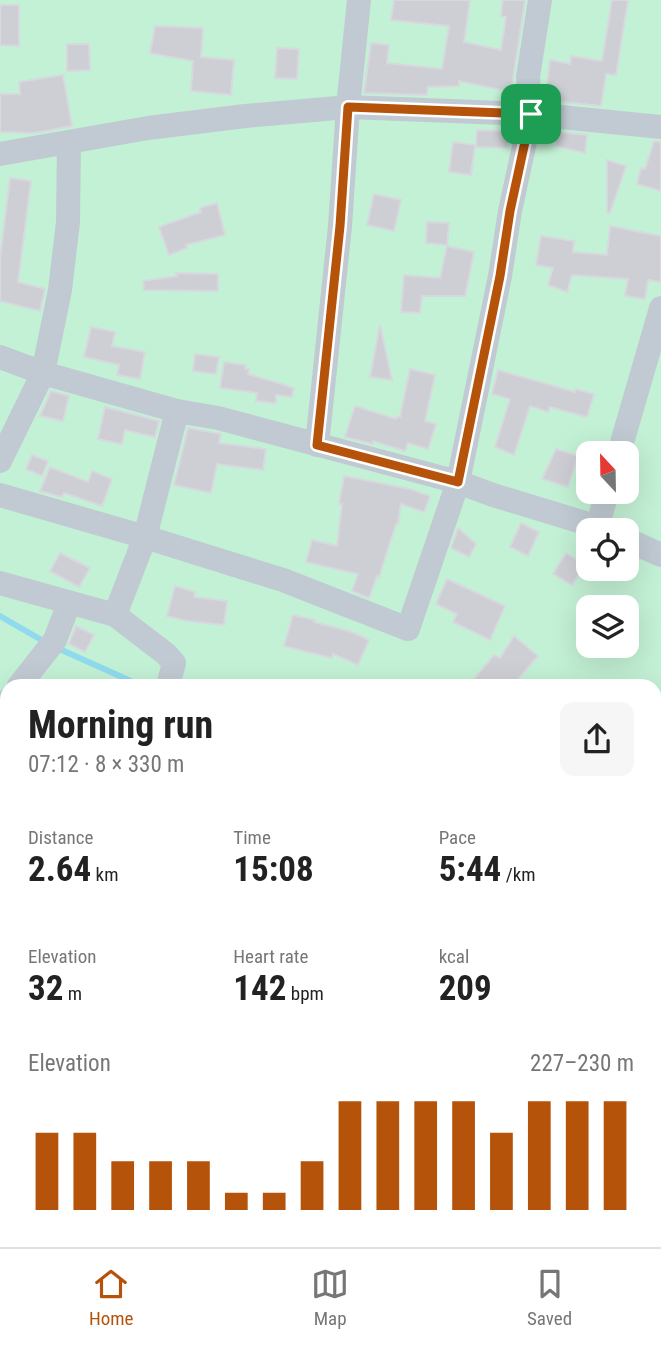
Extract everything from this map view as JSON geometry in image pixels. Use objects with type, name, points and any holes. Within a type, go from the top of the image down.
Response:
[{"type":"street","points":[[317,445],[340,226],[359,0]]},
{"type":"street","points":[[0,495],[283,580],[408,629],[458,482],[531,114],[528,77],[540,0]]},
{"type":"street","points":[[0,154],[148,128],[348,107],[531,114],[661,127]]},
{"type":"street","points":[[0,461],[43,373],[60,290],[68,222],[69,142]]},
{"type":"street","points":[[622,441],[661,308]]},
{"type":"street","points":[[0,358],[177,411],[218,418],[458,482],[576,520]]},
{"type":"street","points":[[115,615],[145,537],[177,411]]},
{"type":"street","points":[[639,545],[661,555]]},
{"type":"street","points":[[0,583],[115,615],[174,663],[170,679]]},
{"type":"street","points":[[24,679],[55,640],[69,603]]},
{"type":"green space","points":[[0,0],[661,0],[661,679],[0,679]]},
{"type":"building","points":[[394,0],[470,0],[464,42],[501,50],[506,17],[501,16],[503,0],[525,0],[511,92],[459,81],[459,86],[428,87],[427,95],[364,93],[371,43],[389,45],[387,63],[442,69],[449,26],[391,20]]},
{"type":"building","points":[[612,0],[628,0],[616,75],[606,74],[601,106],[545,100],[550,60],[570,64],[571,56],[602,61]]},
{"type":"building","points":[[0,5],[19,5],[19,46],[0,45]]},
{"type":"building","points":[[155,26],[203,28],[201,57],[234,60],[231,95],[191,91],[193,61],[150,53]]},
{"type":"building","points":[[67,44],[89,44],[90,70],[67,71]]},
{"type":"building","points":[[277,48],[299,49],[297,79],[275,78]]},
{"type":"building","points":[[63,75],[72,126],[35,133],[0,132],[0,94],[20,94],[19,82]]},
{"type":"building","points":[[477,130],[510,131],[508,148],[476,147]]},
{"type":"building","points":[[558,132],[587,135],[585,153],[555,146]]},
{"type":"building","points":[[654,141],[661,142],[661,191],[637,184],[641,168],[645,169]]},
{"type":"building","points":[[453,142],[475,145],[471,175],[449,172]]},
{"type":"building","points":[[607,160],[626,166],[610,213],[607,212]]},
{"type":"building","points":[[10,178],[31,181],[18,282],[45,289],[40,311],[0,301],[0,258]]},
{"type":"building","points":[[374,194],[401,200],[394,231],[367,225]]},
{"type":"building","points":[[217,203],[225,235],[186,245],[187,248],[169,255],[159,227],[201,212],[200,208]]},
{"type":"building","points":[[427,222],[449,223],[447,245],[426,243]]},
{"type":"building","points":[[610,226],[661,236],[661,282],[648,280],[645,299],[625,296],[628,279],[572,275],[567,292],[548,285],[553,268],[536,265],[541,236],[574,241],[573,252],[607,255]]},
{"type":"building","points":[[447,246],[474,252],[465,296],[422,296],[420,313],[401,312],[404,275],[440,278]]},
{"type":"building","points":[[176,273],[218,274],[218,291],[144,290],[143,281],[177,276]]},
{"type":"building","points":[[380,325],[392,380],[370,377]]},
{"type":"building","points":[[91,327],[115,332],[112,346],[145,352],[140,379],[117,375],[119,365],[84,357]]},
{"type":"building","points":[[195,354],[219,357],[216,374],[193,371]]},
{"type":"building","points":[[224,362],[246,365],[248,374],[294,388],[292,397],[276,395],[276,403],[256,401],[257,393],[220,388]]},
{"type":"building","points":[[410,369],[435,375],[425,421],[436,424],[428,449],[408,443],[405,451],[373,441],[373,444],[345,437],[355,406],[396,419],[400,417]]},
{"type":"building","points":[[498,370],[575,392],[576,389],[594,394],[587,417],[550,407],[548,412],[530,406],[514,455],[495,447],[510,399],[492,394]]},
{"type":"building","points":[[51,391],[69,396],[63,421],[40,416]]},
{"type":"building","points":[[105,407],[159,421],[155,437],[125,430],[122,444],[98,439]]},
{"type":"building","points":[[188,428],[221,434],[219,443],[266,449],[263,470],[217,464],[211,493],[174,485]]},
{"type":"building","points":[[556,449],[576,455],[568,487],[542,479]]},
{"type":"building","points":[[32,455],[48,461],[42,476],[26,469]]},
{"type":"building","points":[[50,467],[88,482],[92,471],[112,479],[102,506],[64,493],[62,497],[40,491]]},
{"type":"building","points":[[344,476],[410,489],[430,496],[424,512],[401,504],[398,524],[369,598],[352,591],[358,574],[306,562],[312,540],[337,546],[342,504],[339,504]]},
{"type":"building","points":[[521,523],[539,532],[528,556],[510,547]]},
{"type":"building","points":[[458,528],[476,544],[469,557],[451,548]]},
{"type":"building","points":[[60,553],[90,568],[79,587],[50,571]]},
{"type":"building","points":[[566,553],[576,559],[576,579],[572,585],[553,574]]},
{"type":"building","points":[[447,579],[505,606],[490,640],[453,622],[457,614],[436,604]]},
{"type":"building","points":[[175,586],[195,592],[194,597],[227,601],[224,625],[167,616]]},
{"type":"building","points":[[293,615],[352,632],[369,640],[358,665],[333,654],[332,658],[284,646]]},
{"type":"building","points":[[76,626],[94,635],[85,652],[69,644]]},
{"type":"building","points":[[514,636],[538,656],[518,679],[474,679],[494,655],[500,658]]},
{"type":"waterway","points":[[0,616],[45,642]]},
{"type":"waterway","points":[[55,647],[126,679]]},
{"type":"route","points":[[348,107],[531,114],[458,482],[317,445],[340,226],[348,107]]}]
